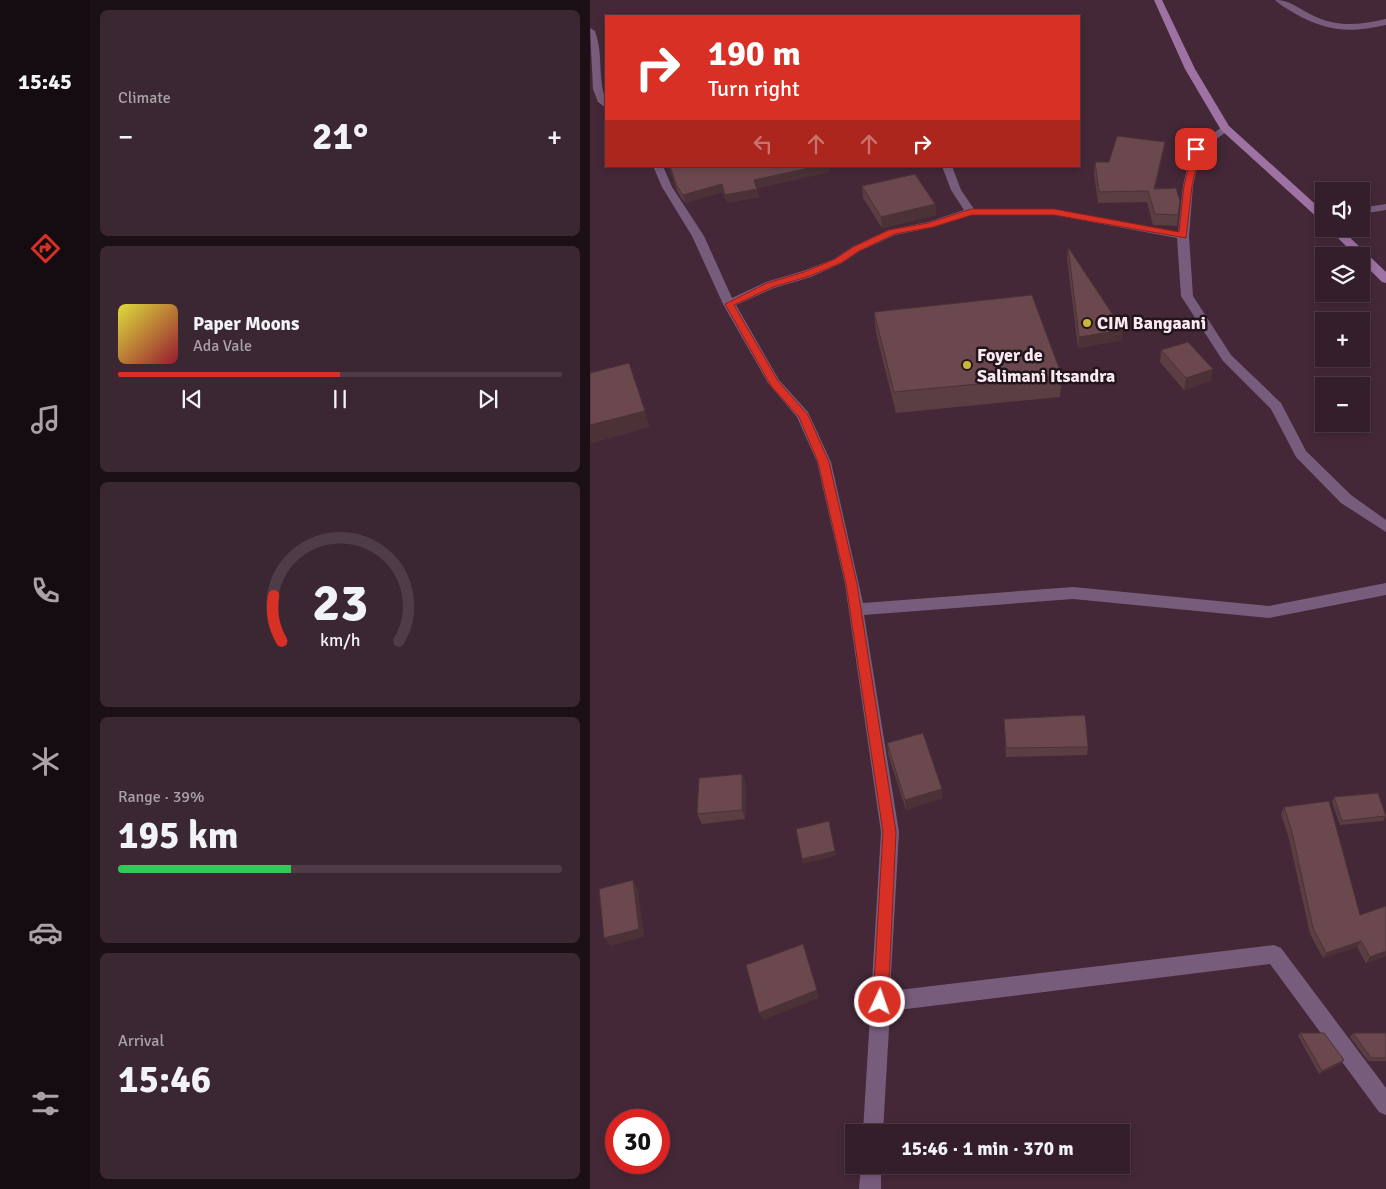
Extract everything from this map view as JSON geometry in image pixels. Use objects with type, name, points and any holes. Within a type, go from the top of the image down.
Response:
[{"type":"main road","points":[[1158,0],[1190,69],[1225,128],[1315,210]]},
{"type":"main road","points":[[1343,237],[1386,279]]},
{"type":"street","points":[[1279,0],[1309,18],[1337,28],[1361,28],[1386,22]]},
{"type":"street","points":[[590,31],[597,57],[596,78],[600,99],[605,104]]},
{"type":"street","points":[[1225,128],[1196,149],[1188,186],[1183,236],[1187,296],[1227,358],[1276,406],[1301,454],[1346,499],[1385,525]]},
{"type":"street","points":[[658,167],[667,187],[698,236],[729,304],[774,383],[803,415],[824,462],[856,610],[890,832],[873,1124]]},
{"type":"street","points":[[948,167],[956,190],[971,212]]},
{"type":"street","points":[[1370,210],[1386,207]]},
{"type":"street","points":[[729,304],[770,285],[807,274],[838,261],[856,249],[892,232],[930,225],[971,212],[1054,212],[1183,236]]},
{"type":"street","points":[[856,610],[1073,593],[1269,612],[1386,589]]},
{"type":"street","points":[[880,1002],[1274,954],[1386,1105]]},
{"type":"street","points":[[870,1189],[871,1174]]},
{"type":"building","points":[[1117,136],[1165,142],[1154,189],[1176,188],[1180,201],[1178,215],[1155,214],[1148,191],[1099,192],[1095,162],[1109,162]]},
{"type":"building","points":[[670,167],[813,167],[754,180],[757,189],[725,195],[722,184],[683,195],[676,184]]},
{"type":"building","points":[[915,174],[935,204],[881,217],[862,186]]},
{"type":"building","points":[[1068,247],[1123,330],[1079,337]]},
{"type":"building","name":"Foyer de Salimani Itsandra","points":[[1032,295],[1062,376],[894,392],[874,312]]},
{"type":"building","points":[[1188,342],[1213,369],[1186,378],[1161,350]]},
{"type":"building","points":[[629,363],[645,411],[590,425],[590,373]]},
{"type":"building","points":[[1085,715],[1088,747],[1006,748],[1004,719]]},
{"type":"building","points":[[923,733],[942,789],[905,800],[887,743]]},
{"type":"building","points":[[742,774],[742,810],[697,814],[699,778]]},
{"type":"building","points":[[1378,793],[1386,816],[1342,821],[1334,797]]},
{"type":"building","points":[[1329,801],[1360,915],[1386,906],[1386,951],[1370,957],[1361,941],[1326,953],[1313,928],[1292,832],[1284,807]]},
{"type":"building","points":[[829,821],[835,851],[802,859],[796,829]]},
{"type":"building","points":[[633,880],[639,929],[604,938],[599,889]]},
{"type":"building","points":[[803,944],[817,990],[759,1013],[746,965]]},
{"type":"building","points":[[1300,1033],[1324,1033],[1344,1060],[1322,1071]]},
{"type":"building","points":[[1353,1033],[1386,1033],[1386,1058],[1371,1058]]},
{"type":"place","name":"CIM Bangaani","points":[[1087,323]]},
{"type":"place","name":"Foyer de Salimani Itsandra","points":[[967,365]]},
{"type":"route","points":[[880,1002],[890,832],[852,584],[824,462],[803,415],[774,383],[729,304],[770,285],[807,274],[838,261],[856,249],[892,232],[930,225],[971,212],[1054,212],[1183,236],[1188,186],[1196,149]]}]
